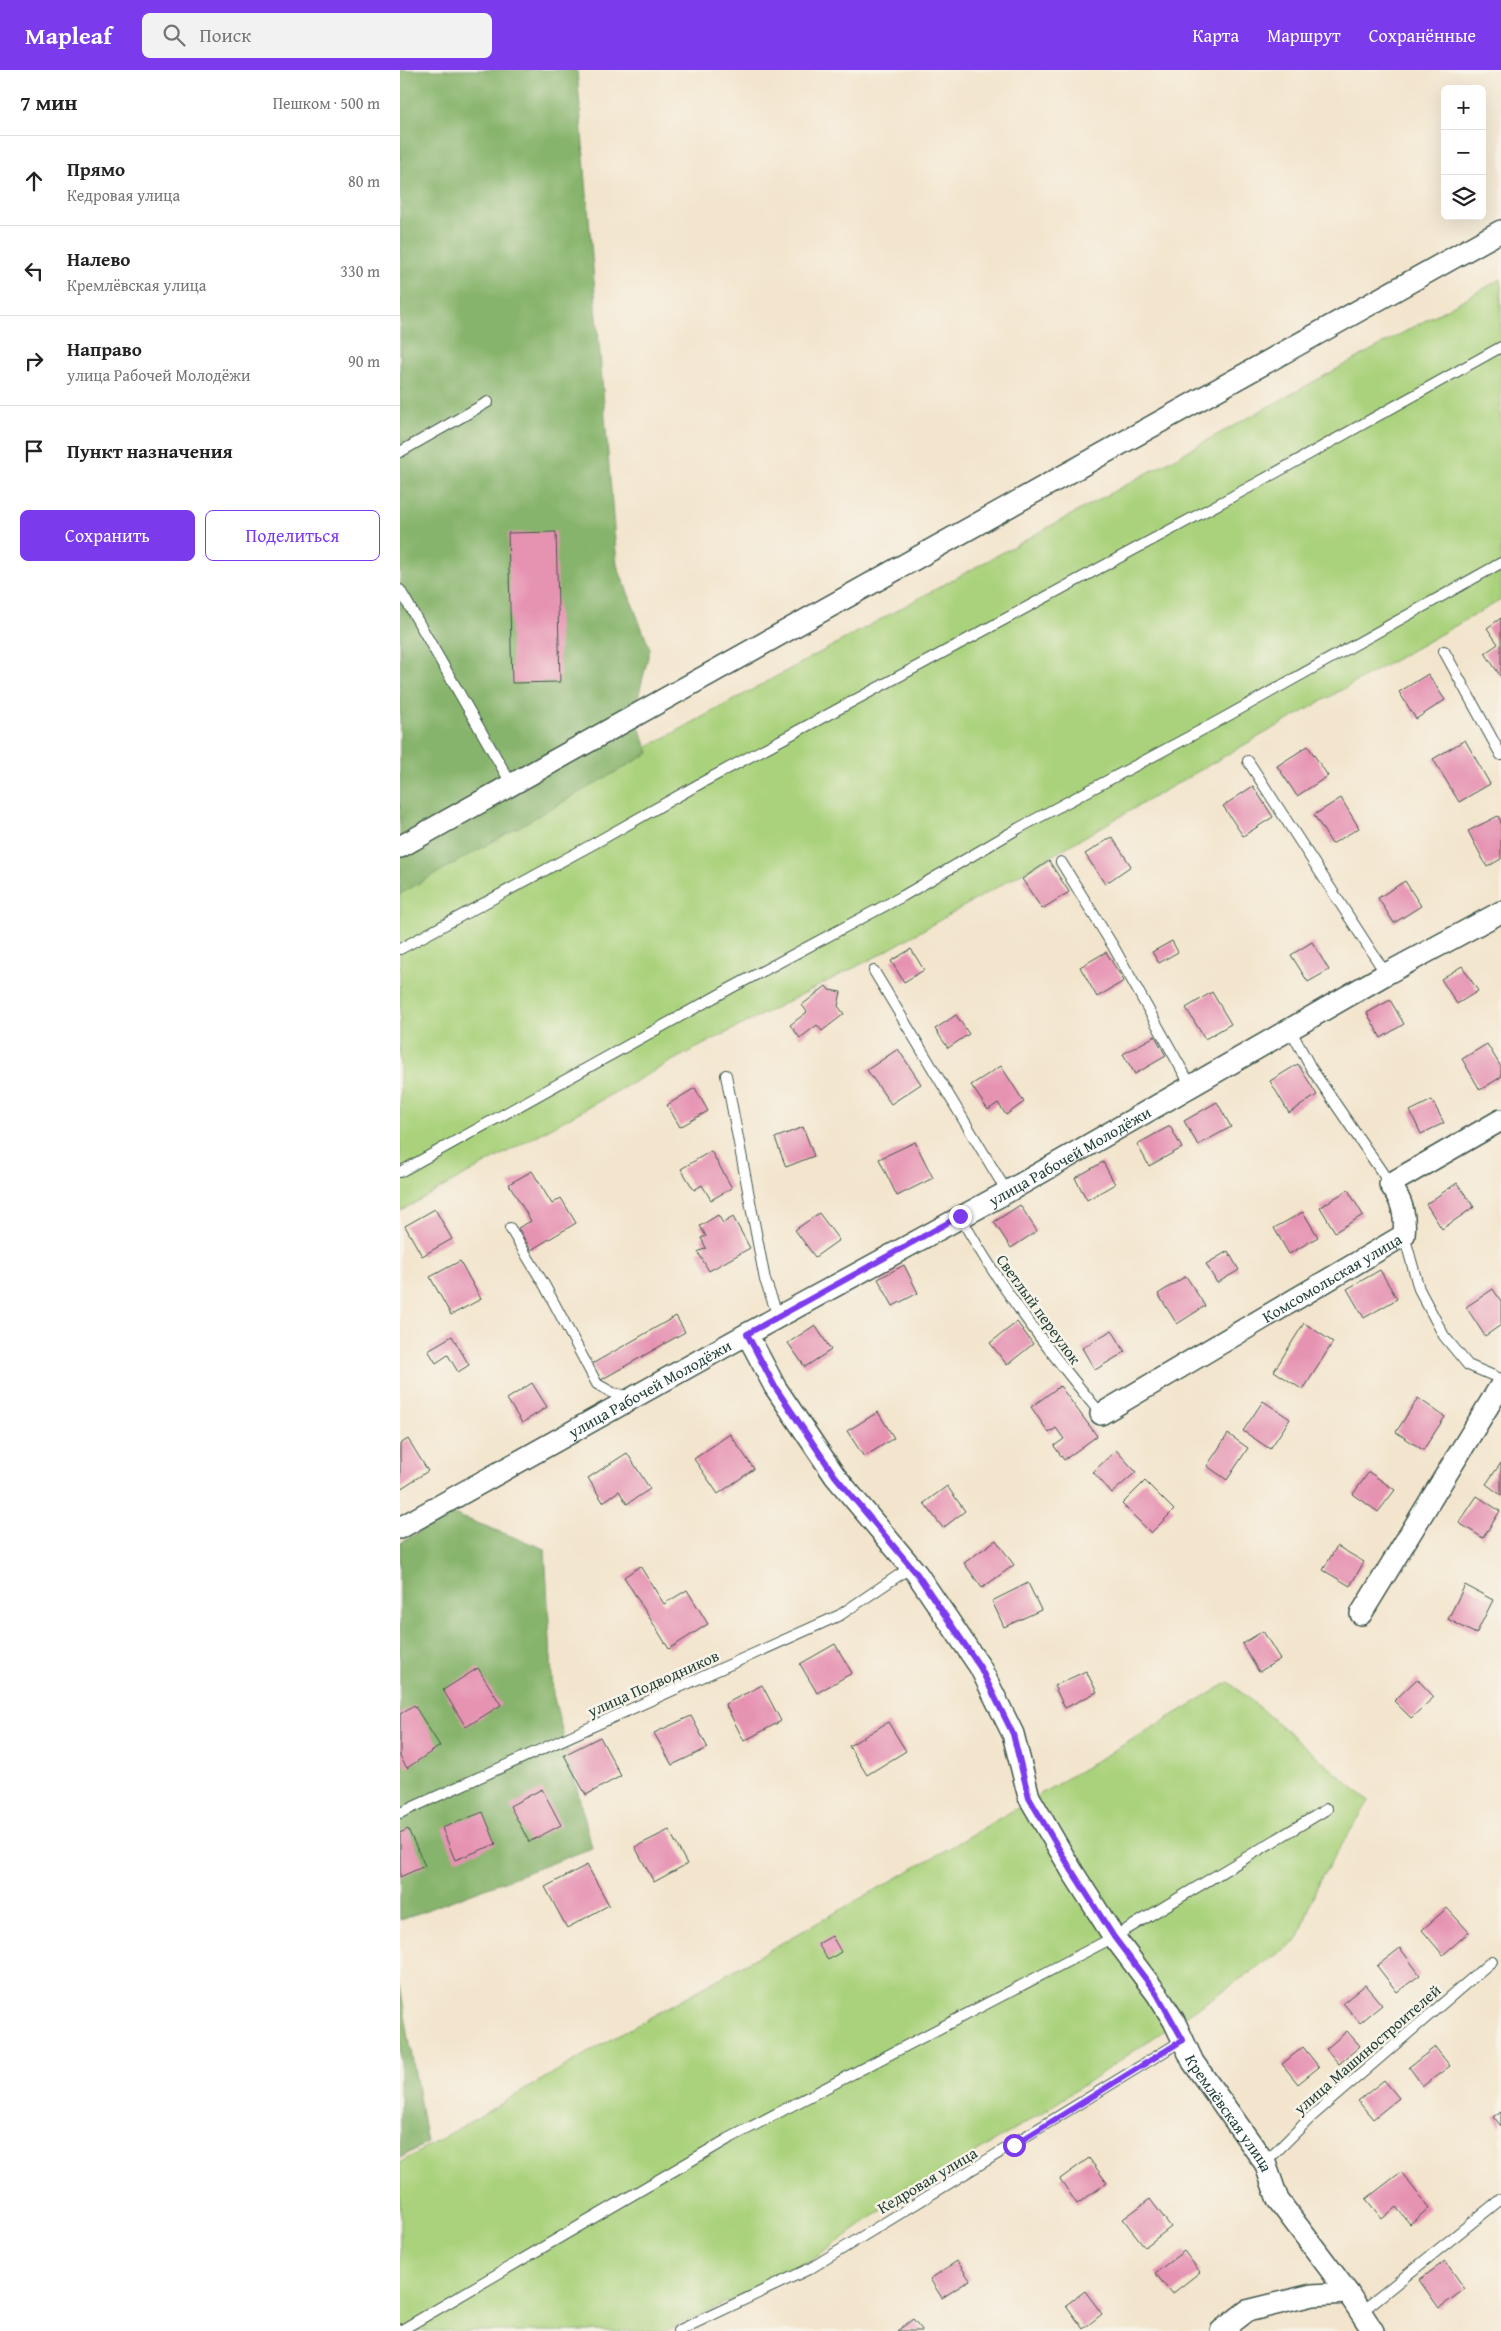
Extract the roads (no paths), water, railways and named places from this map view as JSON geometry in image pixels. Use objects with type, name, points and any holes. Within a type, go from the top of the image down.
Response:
[{"type":"street","points":[[400,847],[1174,411],[1501,231]]},
{"type":"street","name":"улица Рабочей Молодёжи","points":[[400,1528],[778,1316],[1007,1192],[1386,974],[1501,912]]},
{"type":"street","points":[[1390,1184],[1501,1120]]},
{"type":"street","name":"Комсомольская улица","points":[[1101,1414],[1404,1236],[1406,1216],[1399,1198],[1390,1184]]},
{"type":"street","name":"Кремлёвская улица","points":[[747,1334],[775,1387],[835,1476],[911,1567],[980,1667],[1013,1734],[1029,1798],[1072,1871],[1114,1937],[1157,1994],[1193,2062],[1265,2163],[1278,2200],[1348,2293],[1373,2331]]},
{"type":"street","points":[[1361,1614],[1501,1385]]},
{"type":"street","points":[[1220,2331],[1246,2311],[1312,2295],[1348,2293]]},
{"type":"lane","points":[[400,949],[595,843],[709,778],[1250,487],[1501,347]]},
{"type":"lane","points":[[400,452],[488,402]]},
{"type":"lane","points":[[400,1172],[765,969],[903,896],[1045,814],[1213,724],[1501,563]]},
{"type":"lane","points":[[400,590],[512,785]]},
{"type":"lane","points":[[1444,651],[1501,755]]},
{"type":"lane","points":[[1248,761],[1386,974]]},
{"type":"lane","points":[[1061,862],[1113,946],[1190,1086]]},
{"type":"lane","points":[[874,971],[1007,1192]]},
{"type":"lane","points":[[1290,1029],[1311,1068],[1390,1184]]},
{"type":"lane","points":[[726,1075],[765,1280],[778,1316]]},
{"type":"lane","name":"Светлый переулок","points":[[960,1216],[981,1254],[1013,1303],[1101,1414]]},
{"type":"lane","points":[[510,1228],[545,1286],[597,1384],[613,1393],[634,1398]]},
{"type":"lane","points":[[1404,1236],[1419,1289],[1444,1336],[1468,1365],[1501,1379]]},
{"type":"lane","name":"улица Подводников","points":[[400,1813],[840,1615],[911,1567]]},
{"type":"lane","points":[[400,2331],[728,2139],[1114,1937],[1326,1809]]},
{"type":"lane","name":"улица Машиностроителей","points":[[1265,2163],[1311,2117],[1492,1961]]},
{"type":"lane","name":"Кедровая улица","points":[[678,2331],[811,2268],[1183,2040]]},
{"type":"lane","points":[[1361,2312],[1501,2199]]}]
